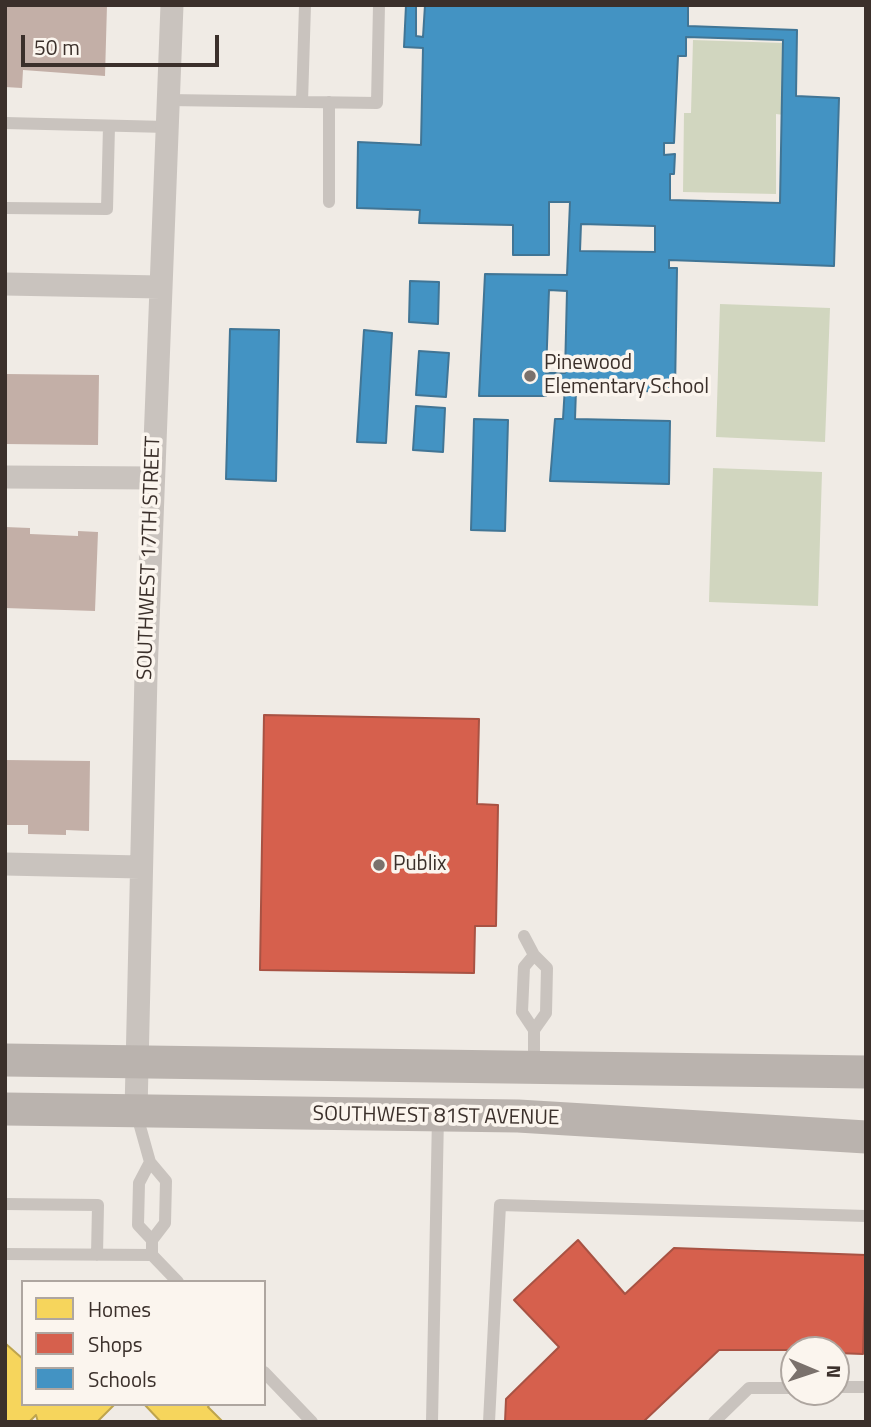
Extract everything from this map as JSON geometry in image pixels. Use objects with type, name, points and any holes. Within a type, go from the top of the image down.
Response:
[{"type":"street","name":"SOUTHWEST 17TH STREET","points":[[135,1111],[153,478],[172,5]]},
{"type":"street","points":[[5,284],[160,288]]},
{"type":"street","points":[[5,477],[153,478]]},
{"type":"street","points":[[5,864],[140,867]]},
{"type":"street","points":[[5,1060],[866,1072]]},
{"type":"street","name":"SOUTHWEST 81ST AVENUE","points":[[5,1109],[518,1116],[866,1137]]},
{"type":"lane","points":[[302,102],[305,5]]},
{"type":"lane","points":[[168,100],[377,103],[379,5]]},
{"type":"lane","points":[[329,102],[329,202]]},
{"type":"lane","points":[[5,123],[167,127]]},
{"type":"lane","points":[[5,208],[107,209],[109,126]]},
{"type":"lane","points":[[524,936],[534,955],[547,968],[546,1013],[534,1030]]},
{"type":"lane","points":[[534,955],[524,967],[522,1012],[534,1030],[534,1068]]},
{"type":"lane","points":[[135,1111],[150,1162],[166,1181],[165,1223],[152,1240],[152,1255],[176,1280]]},
{"type":"lane","points":[[432,1422],[438,1116]]},
{"type":"lane","points":[[150,1162],[139,1183],[138,1225],[152,1240]]},
{"type":"lane","points":[[5,1204],[98,1205],[97,1255]]},
{"type":"lane","points":[[489,1422],[500,1205],[866,1216]]},
{"type":"lane","points":[[5,1254],[152,1255]]},
{"type":"lane","points":[[266,1373],[312,1422]]},
{"type":"lane","points":[[714,1422],[748,1388],[780,1388]]},
{"type":"green space","points":[[693,40],[784,43],[784,115],[776,114],[776,194],[683,192],[684,113],[691,113]]},
{"type":"green space","points":[[720,304],[830,308],[825,442],[716,437]]},
{"type":"green space","points":[[713,468],[822,472],[818,606],[709,602]]},
{"type":"building: Homes","points":[[6,1344],[21,1357],[21,1406],[113,1406],[97,1422],[38,1422],[36,1415],[29,1422],[5,1422]]},
{"type":"building: Homes","points":[[146,1406],[209,1406],[223,1422],[161,1422]]},
{"type":"building: Shops","name":"Publix","points":[[264,715],[479,719],[477,804],[498,805],[496,926],[475,926],[474,973],[260,970]]},
{"type":"building: Shops","points":[[578,1240],[625,1294],[674,1248],[866,1255],[863,1354],[850,1354],[850,1336],[780,1336],[780,1350],[719,1350],[643,1422],[505,1422],[506,1399],[559,1347],[514,1300]]},
{"type":"building: Schools","points":[[406,5],[416,5],[416,36],[423,37],[425,5],[688,5],[688,26],[797,30],[796,96],[839,98],[834,266],[669,260],[669,268],[677,268],[675,392],[576,389],[575,419],[670,421],[669,484],[550,481],[555,419],[563,419],[565,386],[546,385],[546,396],[479,396],[485,274],[567,275],[570,202],[549,202],[549,255],[513,255],[513,225],[419,223],[420,210],[357,208],[358,142],[421,145],[423,48],[404,47]],"holes":[[[686,37],[783,40],[780,203],[670,200],[670,174],[674,174],[675,154],[664,155],[664,143],[674,143],[678,56],[686,56]],[[581,224],[655,226],[655,252],[580,251]],[[549,290],[567,291],[565,373],[546,373]]]},
{"type":"building: Schools","points":[[410,281],[439,282],[438,324],[409,322]]},
{"type":"building: Schools","points":[[230,329],[279,330],[276,481],[226,479]]},
{"type":"building: Schools","points":[[364,330],[392,333],[386,443],[357,442]]},
{"type":"building: Schools","points":[[419,351],[449,353],[446,397],[416,395]]},
{"type":"building: Schools","points":[[416,406],[445,408],[443,452],[413,450]]},
{"type":"building: Schools","points":[[474,419],[508,420],[505,531],[471,530]]},
{"type":"building: Other","points":[[5,5],[107,5],[105,76],[23,70],[22,88],[5,87]]},
{"type":"building: Other","points":[[5,374],[99,375],[98,445],[5,444]]},
{"type":"building: Other","points":[[5,527],[30,528],[30,534],[78,536],[78,531],[98,532],[95,611],[5,608]]},
{"type":"building: Other","points":[[5,760],[90,761],[89,831],[66,830],[66,835],[28,834],[28,825],[5,825]]},
{"type":"place","name":"Pinewood Elementary School","points":[[530,376]]},
{"type":"place","name":"Publix","points":[[379,865]]}]
